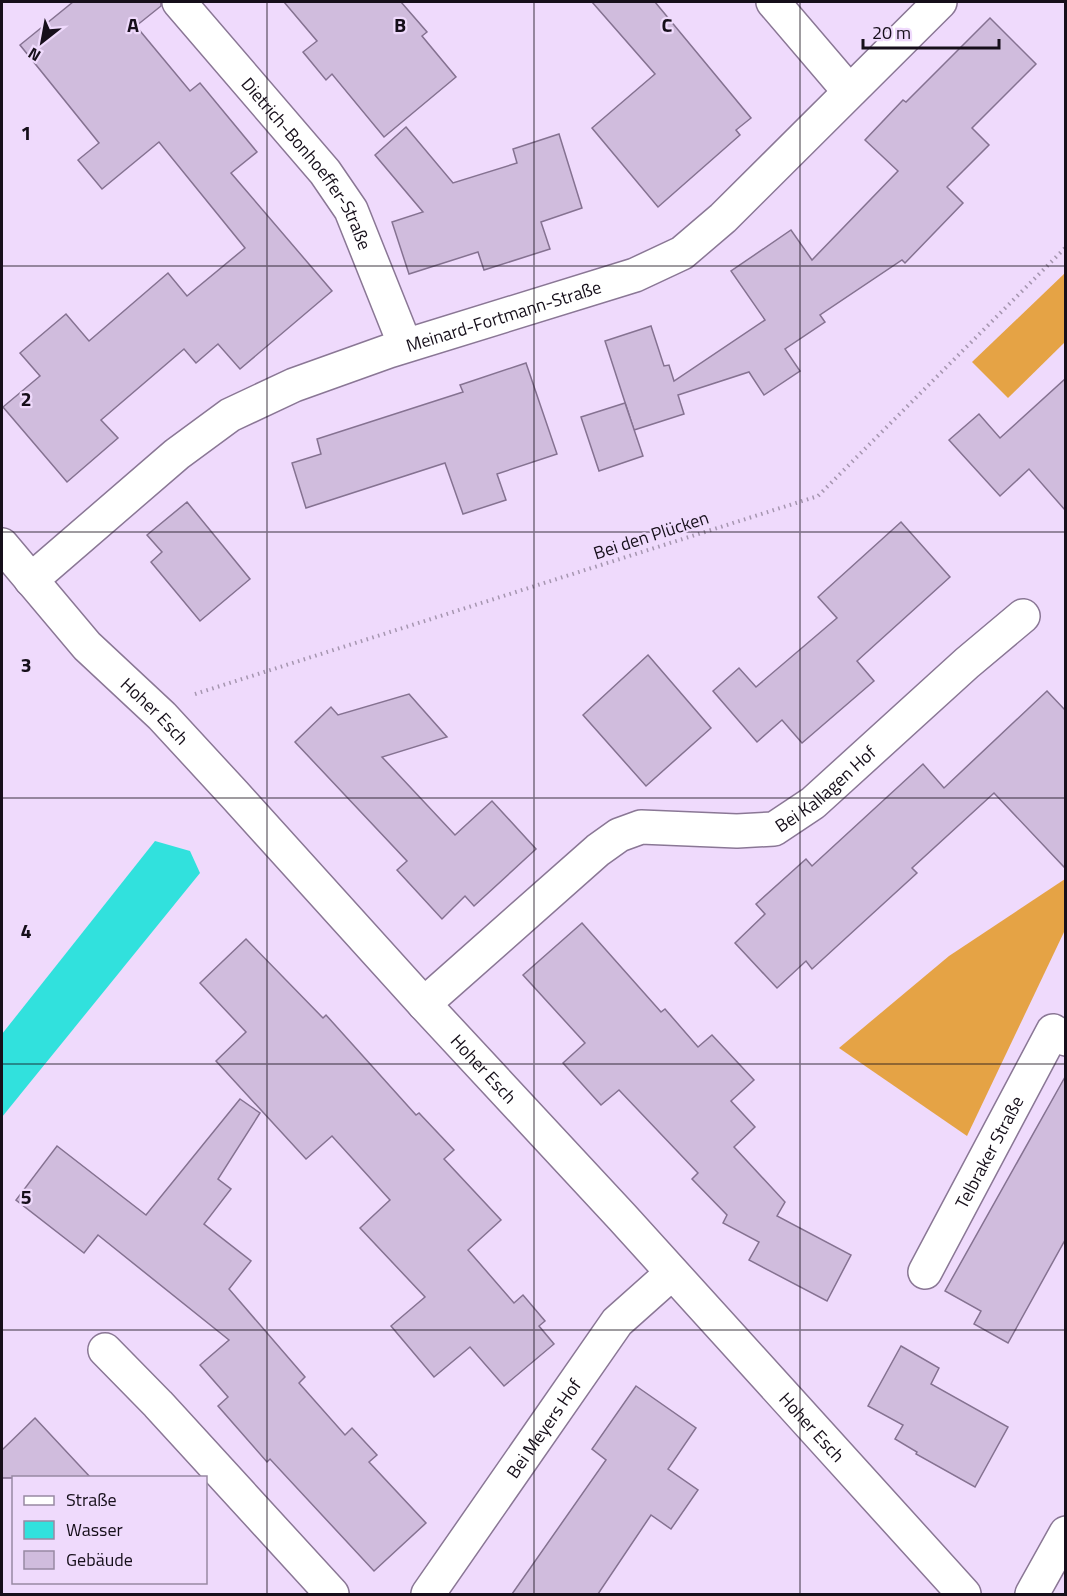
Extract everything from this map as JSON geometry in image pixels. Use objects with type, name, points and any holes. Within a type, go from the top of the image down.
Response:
[{"type":"street","name":"Dietrich-Bonhoeffer-Straße","points":[[179,2],[325,172],[351,210],[405,345]]},
{"type":"street","points":[[773,2],[849,91]]},
{"type":"street","name":"Meinard-Fortmann-Straße","points":[[31,580],[177,454],[230,415],[294,385],[405,345],[635,275],[682,253],[723,218],[940,2]]},
{"type":"street","name":"Hoher Esch","points":[[2,545],[87,646],[162,716],[964,1594]]},
{"type":"street","name":"Bei Kallagen Hof","points":[[424,1004],[598,850],[619,835],[641,827],[737,831],[774,829],[813,802],[967,663],[1023,616]]},
{"type":"street","name":"Telbraker Straße","points":[[925,1272],[1061,1026]]},
{"type":"street","name":"Bei Meyers Hof","points":[[428,1594],[616,1322],[672,1273]]},
{"type":"street","points":[[105,1350],[158,1404],[332,1594]]},
{"type":"street","points":[[1032,1594],[1065,1533]]},
{"type":"path","name":"Bei den Plücken","points":[[162,716],[195,694],[818,496],[1065,247]]},
{"type":"shaded area","points":[[1065,273],[1065,342],[1008,398],[972,362]]},
{"type":"shaded area","points":[[1065,879],[1065,930],[967,1136],[839,1048],[949,956]]},
{"type":"water","points":[[155,841],[190,851],[200,873],[2,1117],[2,1034]]},
{"type":"building","points":[[73,2],[161,2],[161,6],[136,26],[190,91],[200,83],[257,152],[231,173],[332,291],[240,369],[218,344],[196,363],[184,349],[101,420],[118,438],[67,482],[3,407],[40,376],[20,353],[66,314],[89,341],[168,273],[187,296],[245,248],[159,142],[102,189],[78,160],[99,143],[20,45]]},
{"type":"building","points":[[284,2],[401,2],[427,32],[422,36],[456,77],[384,137],[332,74],[326,80],[303,52],[317,41]]},
{"type":"building","points":[[592,2],[655,2],[751,118],[736,130],[740,135],[658,207],[592,128],[655,74]]},
{"type":"building","points":[[990,18],[1036,64],[972,128],[989,145],[947,187],[963,203],[905,263],[902,260],[820,315],[825,322],[785,349],[800,371],[764,395],[749,372],[678,395],[684,414],[634,430],[605,341],[651,326],[664,366],[669,365],[674,381],[765,320],[731,271],[791,230],[812,260],[898,171],[865,140],[903,100],[906,102]]},
{"type":"building","points":[[406,127],[453,183],[517,163],[513,149],[559,134],[582,208],[541,222],[550,249],[484,270],[478,252],[409,274],[392,222],[423,212],[375,155]]},
{"type":"building","points":[[526,363],[557,454],[497,474],[506,500],[463,514],[445,463],[306,508],[292,463],[321,454],[317,439],[463,392],[460,385]]},
{"type":"building","points":[[1065,379],[1065,510],[1029,469],[1000,496],[949,440],[979,414],[1000,438]]},
{"type":"building","points":[[625,403],[643,456],[599,471],[581,417]]},
{"type":"building","points":[[187,502],[250,579],[200,621],[151,562],[162,552],[147,535]]},
{"type":"building","points":[[901,522],[950,577],[857,661],[874,681],[802,743],[782,720],[757,742],[713,691],[739,668],[756,687],[837,618],[818,597]]},
{"type":"building","points":[[648,655],[711,728],[646,786],[583,715]]},
{"type":"building","points":[[1047,691],[1065,710],[1065,868],[994,793],[912,868],[917,873],[812,969],[806,961],[777,988],[735,943],[765,914],[756,904],[806,859],[812,866],[923,764],[944,788]]},
{"type":"building","points":[[409,694],[447,737],[382,757],[455,835],[492,801],[536,849],[474,906],[465,896],[442,919],[397,870],[407,861],[295,742],[331,707],[338,715]]},
{"type":"building","points":[[582,923],[661,1012],[665,1009],[698,1047],[712,1035],[754,1080],[731,1101],[755,1127],[734,1147],[785,1202],[777,1216],[851,1255],[827,1301],[749,1260],[759,1242],[723,1223],[727,1215],[692,1179],[698,1173],[619,1090],[601,1105],[563,1063],[585,1043],[523,975]]},
{"type":"building","points":[[246,939],[323,1018],[326,1015],[416,1115],[419,1113],[454,1150],[444,1159],[501,1220],[468,1250],[514,1303],[523,1295],[545,1321],[539,1326],[554,1344],[504,1386],[470,1347],[434,1377],[391,1326],[425,1297],[360,1228],[390,1200],[332,1136],[306,1159],[216,1061],[246,1032],[200,983]]},
{"type":"building","points":[[1065,1077],[1065,1240],[1008,1343],[974,1324],[981,1311],[945,1291]]},
{"type":"building","points":[[240,1099],[260,1113],[218,1179],[231,1189],[204,1224],[251,1261],[229,1289],[305,1377],[299,1383],[345,1435],[352,1428],[377,1455],[369,1462],[426,1523],[374,1571],[270,1459],[267,1462],[218,1406],[228,1397],[200,1365],[229,1340],[98,1235],[84,1253],[16,1200],[57,1146],[146,1215]]},
{"type":"building","points":[[901,1346],[939,1368],[931,1384],[1008,1427],[975,1487],[916,1454],[917,1452],[895,1439],[903,1425],[868,1406]]},
{"type":"building","points":[[636,1386],[696,1428],[668,1469],[698,1490],[671,1529],[651,1515],[598,1594],[512,1594],[606,1460],[592,1449]]},
{"type":"building","points":[[35,1418],[89,1476],[2,1478],[2,1450]]}]
